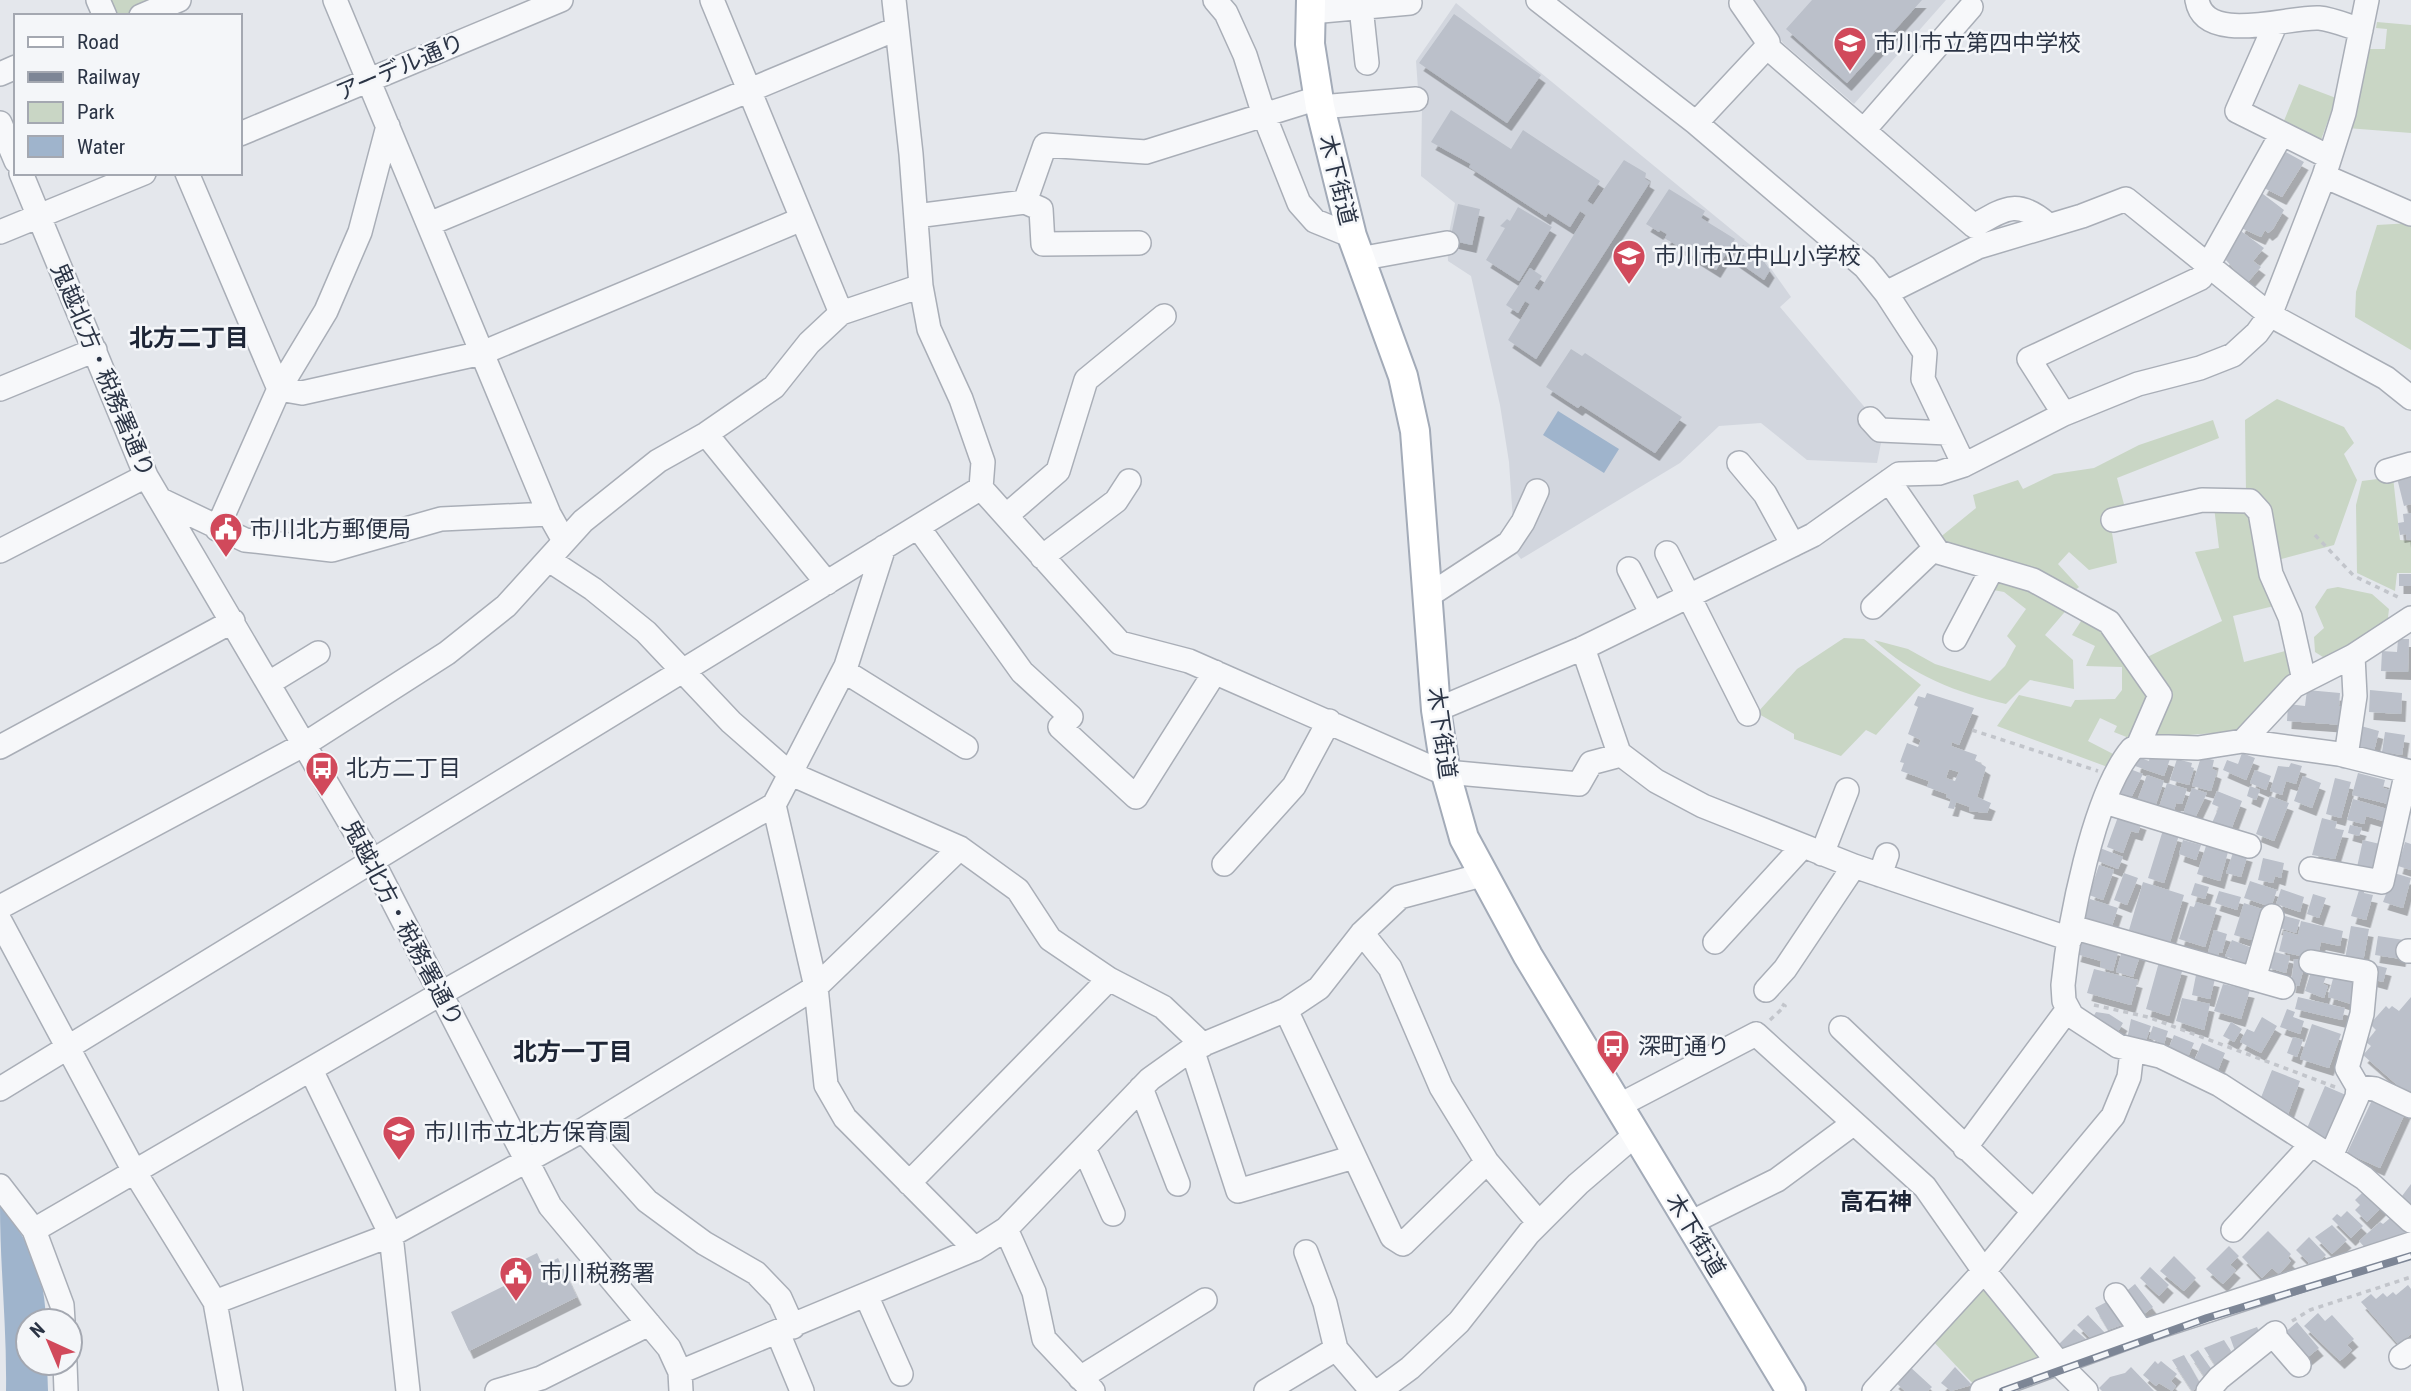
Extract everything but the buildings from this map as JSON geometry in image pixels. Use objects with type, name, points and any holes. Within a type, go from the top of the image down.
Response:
[{"type":"main road","name":"木下街道","points":[[1311,6],[1310,44],[1319,102],[1355,247],[1409,402],[1415,431],[1436,710],[1446,773],[1464,838],[1482,875],[1635,1135],[1791,1391]]},
{"type":"street","points":[[146,14],[179,0]]},
{"type":"street","points":[[335,0],[549,514],[563,539]]},
{"type":"street","name":"アーデル通り","points":[[242,133],[561,0]]},
{"type":"street","points":[[712,0],[841,313]]},
{"type":"street","points":[[894,0],[921,286],[929,328],[961,399],[983,461],[981,488],[1120,643],[1189,661],[1446,773],[1580,784],[1591,763],[1621,755]]},
{"type":"street","points":[[1215,0],[1226,13],[1245,55],[1264,115],[1299,202],[1315,221],[1355,247],[1447,243]]},
{"type":"street","points":[[2197,0],[2199,9],[2206,17],[2236,27],[2320,18],[2361,30]]},
{"type":"street","points":[[1436,710],[1583,648],[1813,535],[1899,474],[1939,473],[1964,465],[2064,414],[2138,384],[2200,368],[2233,355],[2257,333],[2270,315],[2327,166],[2344,113],[2367,0]]},
{"type":"street","points":[[1311,6],[1361,7],[1410,3]]},
{"type":"street","points":[[1741,3],[1768,42],[1769,49],[1974,226],[2005,209],[2021,208],[2047,224]]},
{"type":"street","points":[[1551,4],[1865,267],[1886,293],[1925,353],[1923,379],[1964,465]]},
{"type":"street","points":[[1361,7],[1367,63]]},
{"type":"street","points":[[1864,130],[1971,7]]},
{"type":"street","points":[[2276,23],[2237,111],[2411,214]]},
{"type":"street","points":[[429,224],[895,29]]},
{"type":"street","points":[[1696,123],[1767,47],[1769,49]]},
{"type":"street","points":[[1025,202],[1045,145],[1146,152],[1264,115],[1319,102],[1416,99]]},
{"type":"street","points":[[0,123],[14,156]]},
{"type":"street","points":[[217,529],[279,389],[326,311],[360,232],[388,126]]},
{"type":"street","points":[[2064,414],[2029,359],[2201,278],[2281,135]]},
{"type":"street","name":"鬼越北方・税務署通り","points":[[22,175],[146,476],[373,862],[562,1224],[669,1348],[681,1381]]},
{"type":"street","points":[[0,232],[139,175]]},
{"type":"street","points":[[188,175],[279,389]]},
{"type":"street","points":[[1886,293],[1978,247],[2047,224],[2082,216],[2126,199],[2270,315],[2386,378],[2411,398]]},
{"type":"street","points":[[916,216],[1025,202],[1041,209],[1042,244],[1139,243]]},
{"type":"street","points":[[279,389],[302,393],[482,353],[802,219]]},
{"type":"street","points":[[0,906],[305,744],[447,653],[506,606],[549,560],[563,539],[658,461],[706,433],[774,387],[809,343],[841,313],[921,286]]},
{"type":"street","points":[[1007,515],[1058,471],[1086,380],[1164,316]]},
{"type":"street","points":[[0,389],[95,350]]},
{"type":"street","points":[[1870,419],[1880,430],[1948,433]]},
{"type":"street","points":[[706,433],[827,583]]},
{"type":"street","points":[[1738,463],[1765,494],[1793,545]]},
{"type":"street","points":[[2387,471],[2411,464]]},
{"type":"street","points":[[0,551],[146,476]]},
{"type":"street","points":[[1041,557],[1115,501],[1129,481]]},
{"type":"street","points":[[1889,481],[1938,552],[2033,580],[2109,622],[2160,695],[2137,746],[2127,754],[2105,802],[2087,861],[2063,985],[2072,1016],[2118,1046],[2160,1056],[2220,1085],[2310,1146],[2331,1156],[2364,1178],[2411,1221]]},
{"type":"street","points":[[0,1089],[981,488]]},
{"type":"street","points":[[1428,596],[1509,543],[1523,522],[1537,491]]},
{"type":"street","points":[[161,500],[217,529],[245,540],[332,550],[440,519],[549,514]]},
{"type":"street","points":[[2113,520],[2202,500],[2250,501],[2260,512],[2271,574],[2290,617],[2304,680]]},
{"type":"street","points":[[918,527],[1022,672],[1071,717],[1060,727],[1136,797],[1215,672]]},
{"type":"street","points":[[34,1230],[440,994],[774,805],[844,671],[884,547]]},
{"type":"street","points":[[1873,607],[1935,548]]},
{"type":"street","points":[[1667,552],[1748,714]]},
{"type":"street","points":[[549,560],[622,612],[684,670],[731,722],[789,773],[960,848],[1018,890],[1050,940],[1109,979],[1163,1007],[1197,1047],[1238,1191],[1354,1157]]},
{"type":"street","points":[[1629,569],[1652,614]]},
{"type":"street","points":[[1955,639],[1992,569]]},
{"type":"street","points":[[2243,741],[2294,686],[2353,656],[2411,618]]},
{"type":"street","points":[[0,747],[233,621]]},
{"type":"street","points":[[1583,648],[1621,755],[1656,781],[1703,806],[1854,866],[1883,865],[2071,933],[2283,987]]},
{"type":"street","points":[[269,683],[318,653]]},
{"type":"street","points":[[2346,756],[2355,696],[2353,656]]},
{"type":"street","points":[[844,671],[965,747]]},
{"type":"street","points":[[1224,864],[1294,786],[1329,721]]},
{"type":"street","points":[[2137,746],[2198,748],[2243,741],[2346,756],[2409,771],[2382,882],[2311,869]]},
{"type":"street","points":[[1715,942],[1813,850],[1847,790]]},
{"type":"street","points":[[2105,802],[2249,846]]},
{"type":"street","points":[[774,805],[816,987],[826,1085],[845,1118],[975,1249]]},
{"type":"street","points":[[215,1302],[391,1235],[583,1130],[816,987],[960,848]]},
{"type":"street","points":[[1766,990],[1785,968],[1854,866]]},
{"type":"street","points":[[681,1381],[786,1330],[975,1249],[1006,1229],[1141,1088],[1197,1047],[1286,1010],[1319,988],[1362,933],[1400,897],[1482,875]]},
{"type":"street","points":[[2254,979],[2273,916]]},
{"type":"street","points":[[0,922],[134,1171],[215,1302],[231,1391]]},
{"type":"street","points":[[1362,933],[1390,968],[1441,1087],[1487,1161],[1539,1223]]},
{"type":"street","points":[[2311,962],[2366,972],[2362,1014],[2347,1068],[2355,1083],[2357,1097],[2331,1156]]},
{"type":"street","points":[[909,1182],[1109,979]]},
{"type":"street","points":[[1965,1148],[2068,1009]]},
{"type":"street","points":[[1286,1010],[1392,1237],[1403,1244],[1487,1161]]},
{"type":"street","points":[[1841,1028],[2032,1210]]},
{"type":"street","points":[[1618,1106],[1756,1034],[1925,1187],[1984,1271],[2059,1363],[2086,1391]]},
{"type":"street","points":[[1874,1391],[1984,1271],[2032,1210],[2113,1116],[2129,1077],[2132,1051]]},
{"type":"street","points":[[311,1070],[391,1235],[408,1391]]},
{"type":"street","points":[[2355,1083],[2411,1106]]},
{"type":"street","points":[[1141,1088],[1178,1184]]},
{"type":"street","points":[[1690,1223],[1777,1180],[1854,1123]]},
{"type":"street","points":[[583,1130],[648,1201],[704,1242],[756,1273],[780,1297],[802,1391]]},
{"type":"street","points":[[1379,1391],[1410,1368],[1458,1322],[1539,1223],[1635,1135]]},
{"type":"street","points":[[2233,1230],[2310,1146]]},
{"type":"street","points":[[1084,1148],[1113,1214]]},
{"type":"street","points":[[0,1186],[34,1230],[62,1307]]},
{"type":"street","points":[[1006,1229],[1034,1292],[1044,1339],[1087,1384],[1205,1300]]},
{"type":"street","points":[[1982,1391],[2142,1332],[2411,1244]]},
{"type":"street","points":[[1306,1252],[1325,1303],[1336,1349],[1372,1391]]},
{"type":"street","points":[[866,1295],[901,1374]]},
{"type":"street","points":[[2116,1295],[2142,1332]]},
{"type":"street","points":[[497,1391],[541,1378],[649,1324]]},
{"type":"street","points":[[2208,1391],[2219,1378],[2274,1334],[2299,1365]]},
{"type":"street","points":[[1266,1391],[1336,1349]]},
{"type":"path","points":[[2315,535],[2354,576],[2411,604]]},
{"type":"path","points":[[1972,730],[2116,777]]},
{"type":"path","points":[[1756,1034],[1785,1006],[1766,990]]},
{"type":"path","points":[[2068,1009],[2098,1005],[2148,1017],[2261,1062],[2346,1091],[2355,1083]]},
{"type":"path","points":[[2274,1334],[2310,1310],[2411,1278]]},
{"type":"shaded area","name":"市川市立第四中学校","points":[[1750,0],[1946,0],[1854,104],[1783,43]]},
{"type":"shaded area","name":"市川市立中山小学校","points":[[1456,3],[1760,253],[1791,297],[1780,307],[1873,417],[1882,438],[1877,463],[1807,460],[1761,423],[1719,426],[1680,463],[1521,559],[1509,543],[1513,521],[1509,462],[1500,405],[1471,276],[1448,261],[1447,243],[1455,203],[1421,176],[1422,104],[1419,103],[1416,61]]},
{"type":"green space","points":[[103,0],[167,0],[133,14],[109,14]]},
{"type":"green space","points":[[2377,22],[2411,25],[2411,133],[2347,128],[2364,49],[2385,49],[2387,29],[2376,28]]},
{"type":"green space","points":[[2299,84],[2336,98],[2321,140],[2315,145],[2281,128]]},
{"type":"green space","points":[[2411,223],[2411,350],[2355,317],[2356,292],[2377,225]]},
{"type":"green space","points":[[2277,399],[2344,427],[2354,443],[2344,454],[2357,480],[2334,545],[2274,561],[2246,493],[2245,420]]},
{"type":"green space","points":[[2213,420],[2219,438],[2117,478],[2125,508],[2109,515],[2117,563],[2089,570],[2069,552],[2058,564],[2079,587],[2073,592],[1976,559],[1938,539],[1976,508],[1973,495],[2018,480],[2023,489],[2054,474],[2094,468],[2139,445]]},
{"type":"green space","points":[[2393,477],[2400,540],[2411,541],[2411,573],[2397,573],[2395,591],[2357,573],[2356,505],[2362,481]]},
{"type":"green space","points":[[2214,507],[2247,507],[2278,605],[2233,616],[2244,662],[2289,650],[2295,679],[2242,731],[2148,738],[2168,694],[2143,659],[2222,621],[2195,552],[2219,548]]},
{"type":"green space","points":[[1994,577],[2027,586],[2069,607],[2045,635],[2073,660],[2074,689],[2030,680],[2006,704],[1952,688],[1919,673],[1874,640],[1908,649],[1935,664],[1990,681],[2005,666],[2016,646],[2007,636],[2026,609],[2004,592],[1988,589]]},
{"type":"green space","points":[[2338,587],[2372,594],[2389,609],[2387,626],[2326,659],[2315,652],[2314,637],[2324,628],[2315,607],[2327,589]]},
{"type":"green space","points":[[2083,618],[2105,627],[2152,697],[2129,738],[2114,732],[2117,726],[2100,718],[2088,741],[2117,756],[2113,769],[1997,726],[2019,695],[2071,707],[2075,700],[2115,699],[2122,690],[2122,667],[2086,666],[2095,646],[2072,635]]},
{"type":"green space","points":[[1844,638],[1864,639],[1921,685],[1876,735],[1866,730],[1841,756],[1794,739],[1794,734],[1757,713],[1797,669]]},
{"type":"green space","points":[[1986,1285],[2047,1361],[1978,1389],[1930,1338]]},
{"type":"water","points":[[1558,411],[1619,449],[1604,473],[1543,435]]},
{"type":"water","points":[[0,1205],[20,1232],[34,1258],[45,1303],[45,1307],[14,1307],[14,1377],[48,1377],[48,1391],[6,1391]]},
{"type":"railway","points":[[2003,1391],[2207,1318],[2411,1256]]},
{"type":"place","name":"市川市立第四中学校","points":[[1850,73]]},
{"type":"place","name":"市川市立中山小学校","points":[[1629,286]]},
{"type":"place","name":"市川北方郵便局","points":[[226,559]]},
{"type":"place","name":"北方二丁目","points":[[322,798]]},
{"type":"place","name":"深町通り","points":[[1613,1076]]},
{"type":"place","name":"市川市立北方保育園","points":[[399,1162]]},
{"type":"place","name":"市川税務署","points":[[516,1303]]},
{"type":"district","name":"北方二丁目","points":[[189,338]]},
{"type":"district","name":"北方一丁目","points":[[573,1052]]},
{"type":"district","name":"高石神","points":[[1876,1202]]}]
